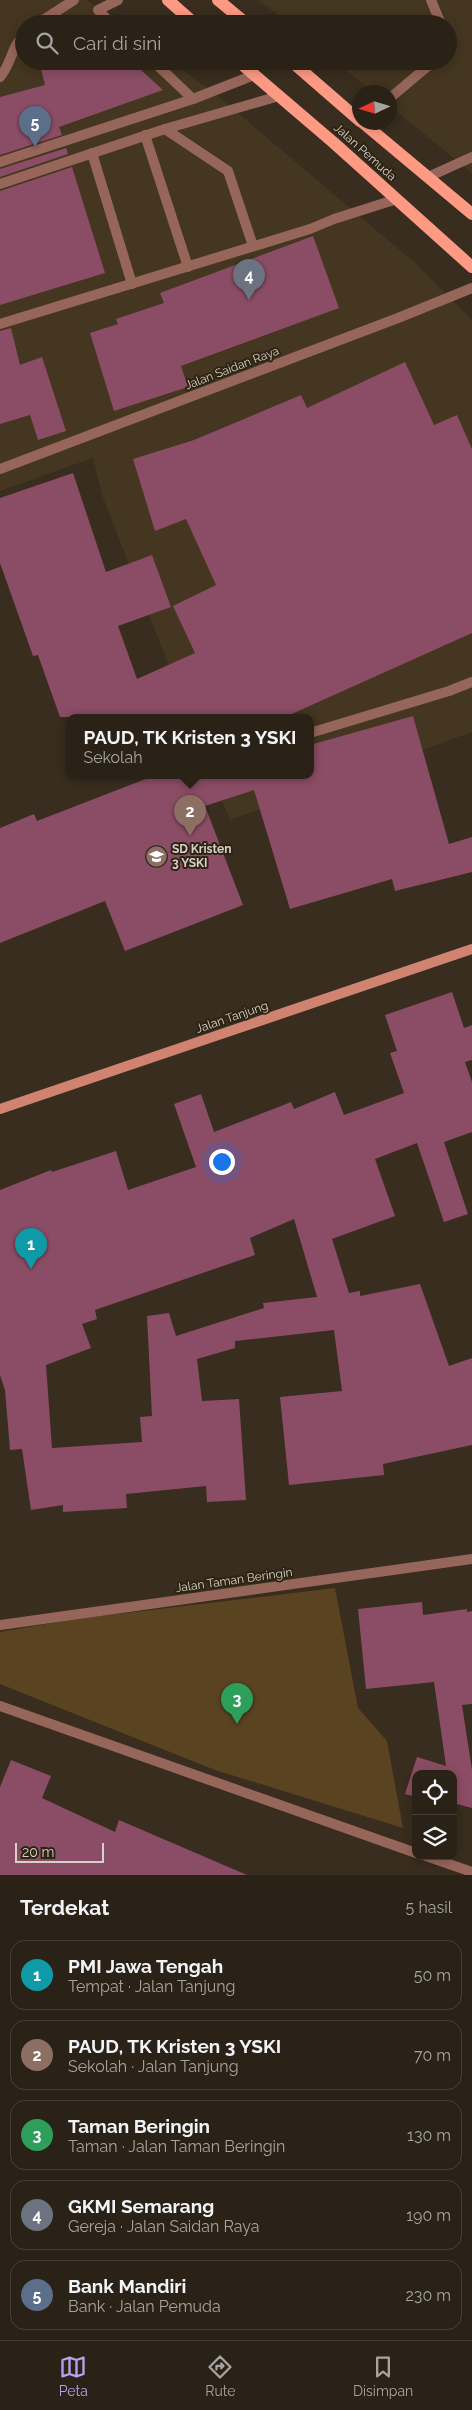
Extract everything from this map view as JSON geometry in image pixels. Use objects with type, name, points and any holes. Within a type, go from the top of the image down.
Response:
[{"type":"main road","points":[[168,0],[185,15]]},
{"type":"main road","points":[[218,0],[236,15]]},
{"type":"main road","name":"Jalan Pemuda","points":[[248,70],[472,267]]},
{"type":"main road","name":"Jalan Pemuda","points":[[301,70],[352,114]]},
{"type":"main road","name":"Jalan Pemuda","points":[[371,130],[472,214]]},
{"type":"main road","name":"Jalan Tanjung","points":[[0,1109],[472,949]]},
{"type":"street","points":[[51,15],[74,0]]},
{"type":"street","points":[[103,15],[98,10],[118,0]]},
{"type":"street","points":[[431,0],[437,15]]},
{"type":"street","points":[[0,77],[5,72],[15,48]]},
{"type":"street","points":[[162,70],[193,99]]},
{"type":"street","points":[[397,92],[423,70]]},
{"type":"street","points":[[0,162],[193,99],[254,75]]},
{"type":"street","points":[[0,184],[165,129],[279,96]]},
{"type":"street","points":[[165,129],[228,171],[253,246]]},
{"type":"street","points":[[146,135],[188,266]]},
{"type":"street","points":[[92,153],[132,284]]},
{"type":"street","points":[[428,177],[472,157]]},
{"type":"street","points":[[0,324],[253,246],[397,199]]},
{"type":"street","name":"Jalan Saidan Raya","points":[[0,469],[389,322],[472,288]]},
{"type":"street","points":[[314,732],[450,691],[472,682]]},
{"type":"street","name":"Jalan Taman Beringin","points":[[0,1625],[472,1559]]},
{"type":"street","points":[[0,1706],[412,1852]]},
{"type":"street","points":[[438,1860],[472,1872]]},
{"type":"shaded area","points":[[0,0],[87,0],[105,15],[15,15],[15,70],[182,70],[213,92],[414,262],[472,320],[472,732],[230,820],[214,779],[314,779],[314,714],[188,714],[103,498],[93,458],[0,491]]},
{"type":"shaded area","points":[[259,0],[472,0],[472,173],[397,112],[397,85],[364,85],[346,70],[457,70],[457,15],[278,15]]},
{"type":"shaded area","points":[[335,1588],[358,1708],[387,1741],[403,1828],[215,1770],[0,1684],[0,1632],[75,1619]]},
{"type":"building","points":[[41,70],[141,70],[163,90],[59,127],[62,135],[0,155],[0,97],[45,85]]},
{"type":"building","points":[[66,148],[68,154],[0,177],[0,169]]},
{"type":"building","points":[[72,167],[105,273],[0,305],[0,191]]},
{"type":"building","points":[[313,236],[339,308],[181,366],[188,387],[114,411],[90,333],[118,324],[116,319],[164,303],[160,293]]},
{"type":"building","points":[[11,328],[20,365],[42,357],[66,431],[38,440],[30,415],[0,424],[0,331]]},
{"type":"building","points":[[405,362],[434,425],[457,415],[472,449],[472,633],[292,714],[66,714],[66,717],[60,717],[38,655],[33,656],[0,563],[0,498],[73,473],[106,572],[152,555],[171,607],[118,626],[137,679],[195,653],[173,606],[216,585],[186,519],[155,531],[133,459],[194,440],[301,395],[307,408]]},
{"type":"building","points":[[413,716],[449,844],[472,837],[472,872],[395,891],[392,879],[290,909],[254,790],[205,806],[243,905],[125,951],[105,901],[0,943],[0,828],[34,814],[37,821],[146,779],[314,779],[314,744]]},
{"type":"building","points":[[452,992],[464,1028],[472,1025],[472,1060],[465,1062],[472,1082],[472,1132],[444,1142],[468,1214],[444,1222],[417,1143],[375,1159],[395,1216],[332,1239],[349,1293],[360,1291],[360,1296],[420,1284],[449,1366],[472,1358],[472,1445],[383,1464],[384,1475],[289,1485],[280,1397],[342,1391],[334,1330],[235,1341],[235,1348],[197,1359],[202,1401],[239,1399],[246,1500],[207,1502],[206,1486],[126,1494],[127,1508],[63,1512],[63,1505],[31,1510],[22,1449],[10,1450],[5,1390],[0,1375],[0,1190],[51,1170],[52,1172],[116,1151],[128,1190],[196,1167],[174,1104],[201,1094],[214,1132],[291,1102],[294,1109],[335,1092],[344,1115],[404,1093],[390,1053],[397,1051],[385,1015]],"holes":[[[294,1219],[317,1297],[263,1303],[264,1308],[176,1336],[169,1313],[147,1316],[152,1416],[140,1417],[142,1442],[52,1448],[46,1365],[91,1348],[82,1324],[97,1319],[95,1310],[255,1255],[250,1238]]]},
{"type":"building","points":[[422,1602],[423,1615],[467,1609],[467,1612],[472,1611],[472,1704],[462,1705],[472,1770],[472,1808],[457,1804],[457,1770],[413,1770],[417,1757],[446,1766],[434,1682],[366,1689],[358,1609]]},
{"type":"building","points":[[11,1760],[51,1776],[42,1798],[115,1832],[119,1820],[247,1875],[0,1875],[0,1787]]},
{"type":"building","points":[[412,1772],[412,1796],[405,1794]]},
{"type":"place","name":"Bank Mandiri","points":[[35,147]]},
{"type":"place","name":"GKMI Semarang","points":[[249,300]]},
{"type":"place","name":"PAUD, TK Kristen 3 YSKI","points":[[190,836]]},
{"type":"place","name":"SD Kristen 3 YSKI","points":[[156,856]]},
{"type":"place","name":"PMI Jawa Tengah","points":[[31,1269]]},
{"type":"place","name":"Taman Beringin","points":[[237,1724]]}]
